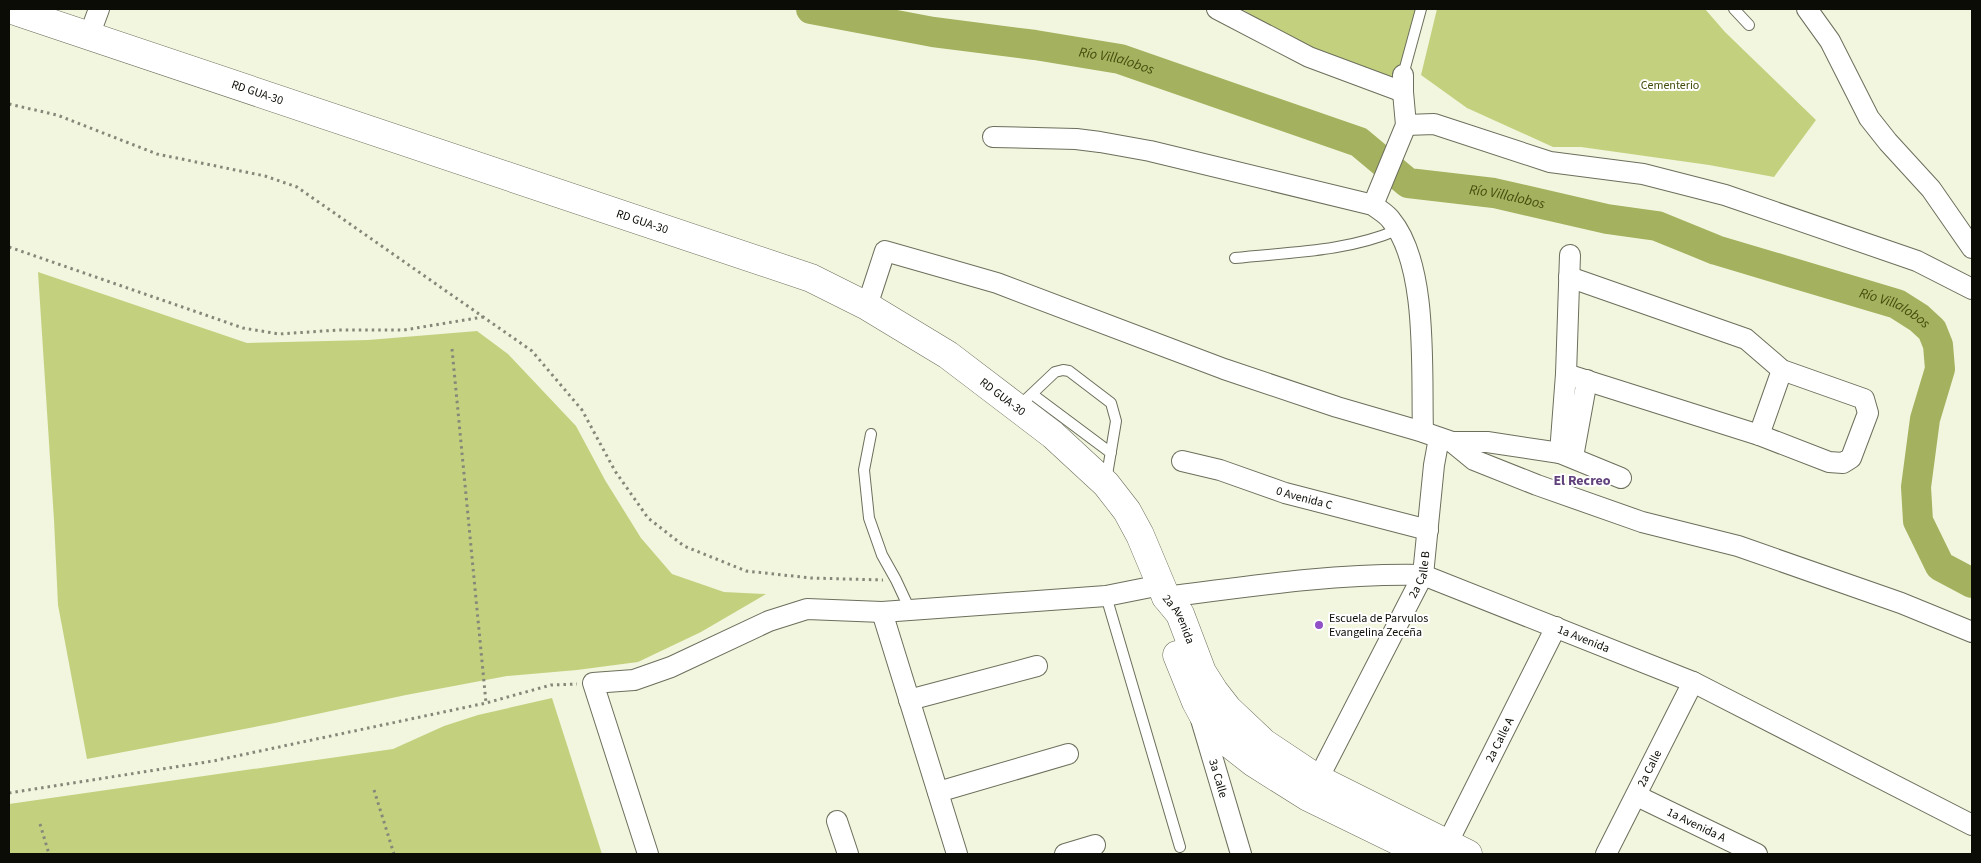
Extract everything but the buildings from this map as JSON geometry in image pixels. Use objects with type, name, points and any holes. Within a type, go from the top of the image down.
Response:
[{"type":"main road","name":"RD GUA-30","points":[[9,9],[810,278],[867,306],[1024,401],[1053,435],[1106,484],[1127,511],[1140,535],[1164,591]]},
{"type":"main road","name":"2a Avenida","points":[[1164,591],[1167,617],[1177,655],[1205,697],[1209,724],[1254,763],[1308,797],[1434,852]]},
{"type":"main road","name":"2a Avenida","points":[[1205,697],[1228,709],[1264,742],[1318,779],[1434,852]]},
{"type":"street","points":[[89,36],[99,9]]},
{"type":"street","points":[[993,137],[1100,142],[1150,151],[1374,206],[1405,128],[1403,83],[1308,57],[1218,9]]},
{"type":"street","points":[[1807,9],[1830,41],[1869,118],[1931,189],[1972,248]]},
{"type":"street","points":[[1405,128],[1434,124],[1550,162],[1643,174],[1725,195],[1917,261],[1972,289]]},
{"type":"street","name":"2a Calle B","points":[[1318,779],[1423,576],[1438,437],[1420,318],[1416,277],[1404,243],[1397,230],[1391,220],[1374,206]]},
{"type":"street","points":[[867,306],[885,251],[997,283],[1224,369],[1337,407],[1438,437],[1487,442],[1566,455],[1621,478]]},
{"type":"street","points":[[1566,455],[1566,374],[1570,255]]},
{"type":"street","points":[[1566,374],[1759,435],[1829,462],[1844,463],[1852,458],[1868,413],[1864,399],[1782,370],[1746,339],[1569,277]]},
{"type":"street","points":[[1759,435],[1782,370]]},
{"type":"street","points":[[1566,455],[1587,380]]},
{"type":"street","points":[[1438,437],[1474,460],[1537,485],[1642,522],[1738,546],[1902,603],[1972,632]]},
{"type":"street","name":"0 Avenida C","points":[[1182,461],[1220,470],[1285,493],[1428,530]]},
{"type":"street","name":"1a Avenida","points":[[593,683],[634,680],[671,667],[769,620],[807,609],[882,612],[1259,585],[1382,574],[1423,576],[1693,682],[1972,824]]},
{"type":"street","points":[[882,612],[957,854]]},
{"type":"street","name":"2a Calle A","points":[[1434,852],[1556,627]]},
{"type":"street","points":[[909,700],[1037,666]]},
{"type":"street","name":"2a Calle","points":[[1606,854],[1693,682]]},
{"type":"street","points":[[593,683],[648,854]]},
{"type":"street","name":"3a Calle","points":[[1205,697],[1241,854]]},
{"type":"street","points":[[938,792],[1068,754]]},
{"type":"street","name":"1a Avenida A","points":[[1637,796],[1757,854]]},
{"type":"street","points":[[837,821],[848,854]]},
{"type":"street","points":[[1065,854],[1095,845]]},
{"type":"lane","points":[[1403,83],[1421,9]]},
{"type":"lane","points":[[1734,9],[1749,25]]},
{"type":"lane","points":[[1235,258],[1339,247],[1375,240],[1397,230]]},
{"type":"lane","points":[[1106,484],[1111,453],[1116,421],[1111,403],[1069,371],[1063,370],[1055,372],[1024,401],[1111,453]]},
{"type":"lane","points":[[871,434],[864,470],[869,518],[882,555],[910,610]]},
{"type":"lane","points":[[1106,596],[1180,847]]},
{"type":"path","points":[[9,104],[57,115],[157,154],[266,176],[297,187],[532,351],[582,410],[615,471],[648,518],[684,546],[746,571],[811,578],[896,580]]},
{"type":"path","points":[[9,247],[243,328],[279,334],[339,330],[404,330],[483,317]]},
{"type":"path","points":[[452,349],[486,703]]},
{"type":"path","points":[[9,793],[213,761],[486,703],[551,685],[593,683]]},
{"type":"path","points":[[374,790],[394,854]]},
{"type":"path","points":[[40,824],[49,854]]},
{"type":"green space","points":[[1242,9],[1417,9],[1398,79],[1323,53],[1269,26]]},
{"type":"green space","name":"Cementerio","points":[[1437,9],[1705,9],[1725,32],[1816,120],[1774,177],[1709,165],[1581,147],[1553,147],[1467,108],[1421,75]]},
{"type":"green space","points":[[38,272],[247,343],[368,340],[477,331],[508,354],[576,426],[605,480],[641,538],[672,574],[724,592],[766,594],[701,632],[638,662],[507,676],[87,759],[58,605]]},
{"type":"green space","points":[[552,698],[602,854],[9,854],[9,804],[393,749],[444,726],[478,715]]},
{"type":"waterway","name":"Río Villalobos","points":[[811,9],[933,32],[1035,45],[1120,59],[1359,142],[1408,183],[1494,193],[1607,219],[1657,226],[1716,250],[1897,304],[1919,318],[1932,330],[1938,345],[1940,369],[1925,419],[1916,487],[1918,521],[1940,566],[1972,583]]},
{"type":"place","name":"Escuela de Parvulos Evangelina Zeceña","points":[[1319,625]]},
{"type":"district","name":"El Recreo","points":[[1582,481]]}]
